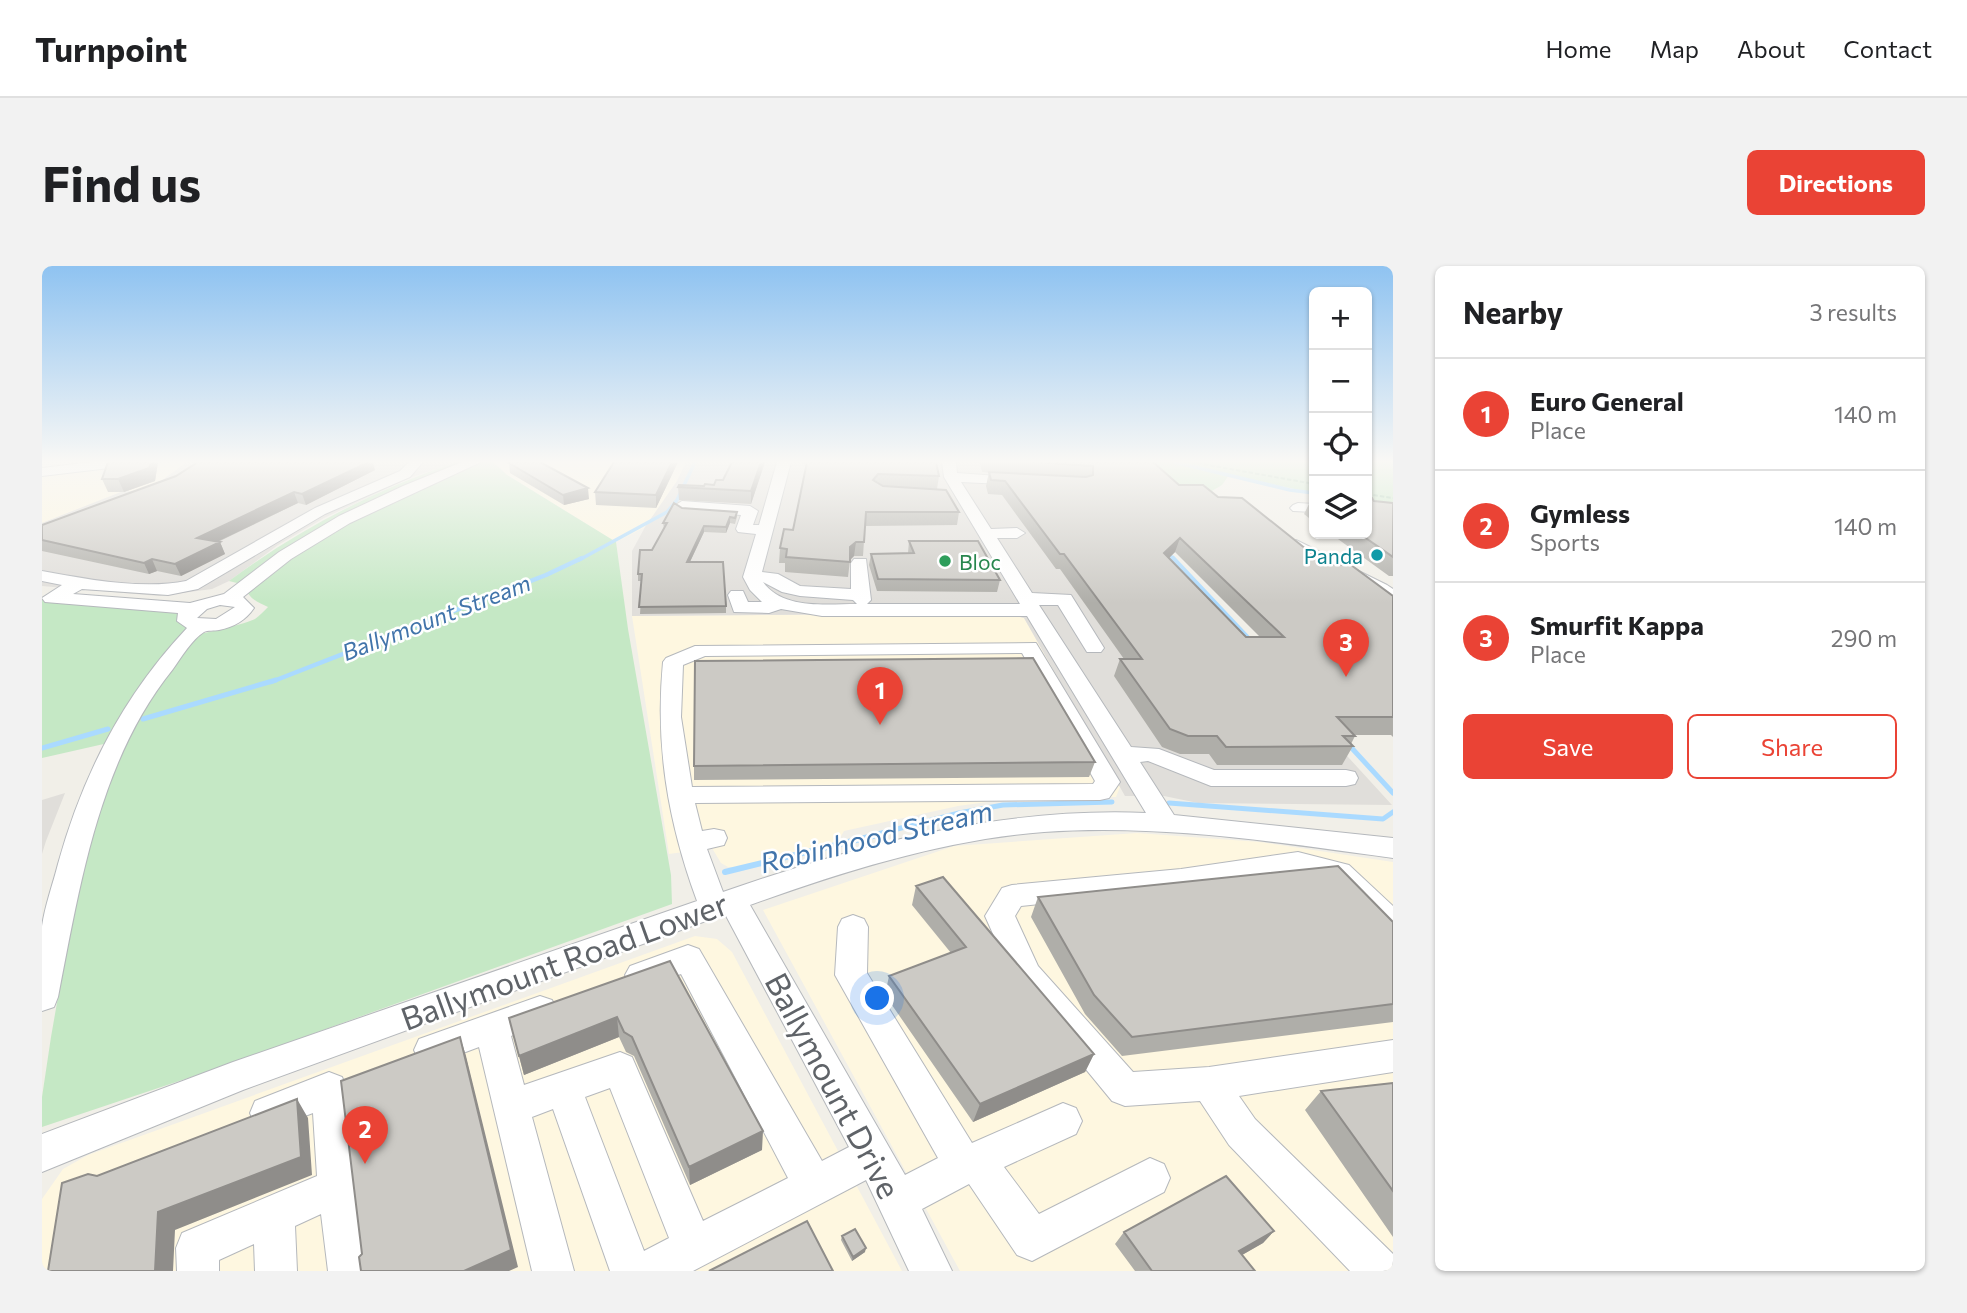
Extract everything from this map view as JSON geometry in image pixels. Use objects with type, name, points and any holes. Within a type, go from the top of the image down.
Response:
[{"type":"street","points":[[42,576],[79,583],[168,590],[192,585],[325,509]]},
{"type":"street","points":[[42,997],[75,850],[109,760],[131,714],[151,682],[209,602],[229,599],[261,571],[363,509]]},
{"type":"street","points":[[721,509],[750,511],[742,534],[765,530]]},
{"type":"street","points":[[771,509],[752,576],[761,592],[781,603],[806,609],[862,602],[1005,596],[975,509]]},
{"type":"street","points":[[985,534],[1017,533]]},
{"type":"street","points":[[1285,536],[1316,561],[1373,582],[1393,597]]},
{"type":"street","points":[[860,563],[862,602]]},
{"type":"street","points":[[752,576],[772,578],[777,584],[862,602]]},
{"type":"street","points":[[1000,577],[1029,605],[1165,822]]},
{"type":"street","points":[[47,597],[79,583]]},
{"type":"street","points":[[737,595],[741,608],[769,607],[781,603]]},
{"type":"street","points":[[47,597],[197,617]]},
{"type":"street","points":[[927,599],[1029,605],[1064,599],[1094,648]]},
{"type":"street","name":"Ballymount Drive","points":[[682,795],[1100,792],[1108,782],[1029,648],[702,650],[673,662],[670,715],[682,795],[702,840],[724,904],[874,1155],[931,1271]]},
{"type":"street","points":[[1123,754],[1151,754],[1211,778],[1346,778]]},
{"type":"street","name":"Ballymount Road Lower","points":[[42,1153],[231,1079],[800,876],[947,837],[994,828],[1165,822],[1218,825],[1393,848]]},
{"type":"street","points":[[1393,924],[1339,872],[1298,862],[1181,879],[1012,896],[1000,916],[1026,974],[1125,1088],[1209,1084],[1393,1056]]},
{"type":"street","points":[[853,927],[851,975],[970,1163],[1032,1240],[1150,1178]]},
{"type":"street","points":[[610,986],[688,958],[814,1186]]},
{"type":"street","points":[[403,1061],[570,1000]]},
{"type":"street","points":[[492,1028],[552,1271]]},
{"type":"street","points":[[510,1107],[620,1068],[694,1248]]},
{"type":"street","points":[[241,1123],[342,1084],[338,1186],[349,1271]]},
{"type":"street","points":[[1209,1084],[1242,1132],[1380,1271]]},
{"type":"street","points":[[564,1088],[631,1271]]},
{"type":"street","points":[[897,1201],[970,1163],[1063,1121]]},
{"type":"street","points":[[649,1271],[874,1155]]},
{"type":"street","points":[[198,1271],[197,1248],[338,1186]]},
{"type":"street","points":[[274,1214],[276,1271]]},
{"type":"shaded area","points":[[42,509],[78,509],[42,523]]},
{"type":"shaded area","points":[[78,509],[344,509],[278,545],[229,581],[212,589],[159,596],[42,586],[42,523]]},
{"type":"shaded area","points":[[562,509],[658,509],[645,527],[616,542]]},
{"type":"shaded area","points":[[658,509],[1121,509],[1392,805],[1198,803],[1164,796],[1125,796],[1024,618],[1004,613],[632,616],[632,551]]},
{"type":"shaded area","points":[[1004,613],[1024,618],[1120,787],[1116,797],[1009,799],[958,806],[844,831],[837,843],[739,868],[721,863],[712,848],[669,854],[632,616]]},
{"type":"shaded area","points":[[65,793],[46,841],[42,854],[42,800]]},
{"type":"shaded area","points":[[1137,833],[1260,842],[1393,862],[1393,1271],[960,1271],[763,910],[954,846]]},
{"type":"shaded area","points":[[695,936],[717,939],[732,952],[902,1271],[42,1271],[42,1199],[63,1169],[88,1155]]},
{"type":"green space","points":[[344,509],[562,509],[616,542],[628,629],[671,875],[672,904],[215,1069],[42,1127],[42,1097],[51,1037],[83,854],[117,741],[42,758],[42,597],[178,609],[192,635],[243,623],[255,619],[268,607],[253,599],[245,585],[229,581],[282,544]]},
{"type":"building","points":[[86,509],[258,509],[197,538],[220,542],[175,564],[152,559],[144,563],[42,540],[42,525]]},
{"type":"building","points":[[671,509],[737,512],[735,518],[730,517],[726,527],[704,526],[687,562],[723,562],[726,606],[639,607],[642,574],[638,574],[640,550],[652,550],[667,523],[663,523]]},
{"type":"building","points":[[797,509],[957,509],[959,512],[866,512],[864,542],[856,542],[850,547],[850,562],[786,557],[787,549],[780,548],[784,529],[793,530]]},
{"type":"building","points":[[1026,509],[1256,509],[1326,565],[1351,565],[1393,596],[1393,717],[1337,717],[1355,736],[1343,736],[1353,746],[1226,747],[1217,736],[1188,736],[1170,729],[1120,659],[1142,659],[1064,554],[1060,554]],"holes":[[[1180,538],[1284,637],[1246,637],[1164,553]]]},
{"type":"building","points":[[1372,509],[1393,509],[1393,557],[1367,539],[1372,539]]},
{"type":"building","points":[[909,541],[978,541],[1000,580],[878,579],[871,554],[914,553]]},
{"type":"building","points":[[1033,658],[1095,762],[694,766],[695,661]]},
{"type":"building","points":[[1338,866],[1393,922],[1393,1004],[1132,1037],[1094,995],[1038,897]]},
{"type":"building","points":[[943,877],[1094,1054],[980,1104],[889,976],[966,947],[916,886]]},
{"type":"building","points":[[670,961],[763,1131],[689,1167],[632,1037],[624,1032],[617,1017],[519,1056],[509,1018]]},
{"type":"building","points":[[460,1037],[511,1250],[464,1271],[361,1271],[359,1257],[362,1254],[341,1081]]},
{"type":"building","points":[[1393,1083],[1393,1191],[1321,1091]]},
{"type":"building","points":[[297,1099],[301,1157],[158,1212],[155,1271],[48,1271],[62,1183],[88,1174],[97,1176]]},
{"type":"building","points":[[1226,1176],[1274,1231],[1239,1251],[1255,1271],[1152,1271],[1124,1232]]},
{"type":"building","points":[[807,1221],[833,1271],[709,1271]]},
{"type":"building","points":[[855,1229],[866,1248],[853,1257],[842,1236]]},
{"type":"waterway","name":"Ballymount Stream","points":[[579,560],[670,509]]},
{"type":"waterway","name":"Robinhood Stream","points":[[1168,553],[1174,560]]},
{"type":"waterway","name":"Ballymount Stream","points":[[271,682],[546,575],[582,558]]},
{"type":"waterway","name":"Robinhood Stream","points":[[1173,558],[1252,642]]},
{"type":"waterway","name":"Ballymount Stream","points":[[143,719],[276,680]]},
{"type":"waterway","name":"Ballymount Stream","points":[[42,748],[108,729]]},
{"type":"waterway","name":"Robinhood Stream","points":[[1348,744],[1393,793]]},
{"type":"waterway","name":"Robinhood Stream","points":[[874,835],[959,813],[1003,805],[1112,802]]},
{"type":"waterway","name":"Robinhood Stream","points":[[1169,803],[1383,819],[1393,812]]},
{"type":"waterway","name":"Robinhood Stream","points":[[725,872],[881,834]]},
{"type":"place","name":"Panda","points":[[1377,555]]},
{"type":"place","name":"Bloc","points":[[945,561]]},
{"type":"place","name":"Smurfit Kappa","points":[[1346,677]]},
{"type":"place","name":"Euro General","points":[[880,725]]},
{"type":"place","name":"Gymless","points":[[365,1164]]}]
